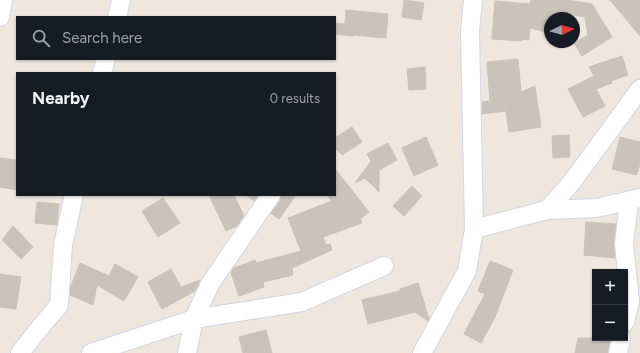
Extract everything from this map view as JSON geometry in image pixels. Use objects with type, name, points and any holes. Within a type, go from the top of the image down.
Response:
[{"type":"street","points":[[0,17],[3,0]]},
{"type":"street","points":[[117,16],[121,0]]},
{"type":"street","points":[[422,353],[467,271],[474,229],[470,31],[472,0]]},
{"type":"street","points":[[102,72],[106,60]]},
{"type":"street","points":[[547,210],[572,182],[640,90]]},
{"type":"street","points":[[20,353],[59,305],[63,245],[74,196]]},
{"type":"street","points":[[187,353],[194,319],[210,284],[270,196]]},
{"type":"street","points":[[474,229],[547,210],[596,208],[634,200],[624,244],[630,301],[628,309]]},
{"type":"street","points":[[91,353],[194,319],[302,302],[384,266]]},
{"type":"street","points":[[618,353],[620,341]]},
{"type":"building","points":[[404,0],[424,3],[421,20],[402,17]]},
{"type":"building","points":[[531,0],[567,0],[592,4],[612,37],[582,56],[577,48],[580,48],[580,40],[588,35],[585,17],[580,16],[580,12],[554,11],[544,12],[544,32],[530,28],[529,40],[492,39],[495,1],[530,4]]},
{"type":"building","points":[[610,0],[640,0],[640,36]]},
{"type":"building","points":[[346,10],[388,14],[386,38],[336,34],[336,23],[345,24]]},
{"type":"building","points":[[622,56],[628,75],[611,81],[612,83],[596,89],[605,106],[583,117],[568,89],[594,76],[589,67]]},
{"type":"building","points":[[518,59],[521,92],[535,86],[541,127],[509,132],[506,111],[482,114],[482,102],[490,101],[487,62]]},
{"type":"building","points":[[425,67],[426,89],[409,90],[407,69]]},
{"type":"building","points":[[352,127],[362,142],[342,155],[336,149],[336,137]]},
{"type":"building","points":[[569,135],[570,157],[553,158],[552,136]]},
{"type":"building","points":[[426,137],[438,165],[414,176],[402,148]]},
{"type":"building","points":[[620,137],[640,142],[640,163],[637,175],[612,169]]},
{"type":"building","points":[[388,143],[397,160],[379,170],[379,192],[365,178],[355,183],[371,161],[367,154]]},
{"type":"building","points":[[0,158],[16,160],[16,190],[0,187]]},
{"type":"building","points":[[336,170],[369,212],[360,219],[362,223],[323,237],[326,245],[330,244],[332,250],[292,268],[293,275],[263,282],[264,287],[239,296],[231,273],[234,268],[255,260],[256,263],[301,251],[288,218],[332,201],[328,196],[336,196]]},
{"type":"building","points":[[412,186],[422,196],[404,216],[393,206]]},
{"type":"building","points":[[209,196],[234,196],[244,216],[237,226],[226,231]]},
{"type":"building","points":[[247,196],[257,196],[254,201]]},
{"type":"building","points":[[281,196],[295,196],[279,219],[271,213],[280,201]]},
{"type":"building","points":[[163,198],[180,223],[158,237],[142,211]]},
{"type":"building","points":[[37,202],[59,204],[57,225],[35,223]]},
{"type":"building","points":[[586,222],[616,224],[614,243],[615,258],[584,255]]},
{"type":"building","points":[[13,226],[33,247],[21,259],[2,240]]},
{"type":"building","points":[[490,261],[513,270],[495,317],[481,343],[464,334],[485,294],[478,291]]},
{"type":"building","points":[[80,263],[109,276],[115,264],[138,277],[124,301],[97,285],[93,305],[70,295],[71,286]]},
{"type":"building","points":[[171,269],[181,287],[200,280],[195,291],[162,309],[148,282]]},
{"type":"building","points":[[0,274],[21,277],[16,309],[0,307]]},
{"type":"building","points":[[418,283],[429,319],[428,321],[415,312],[368,324],[362,300],[400,291],[400,289]]},
{"type":"building","points":[[266,330],[272,353],[243,353],[239,337]]},
{"type":"building","points":[[578,338],[592,338],[592,341],[610,341],[608,353],[575,353]]}]
